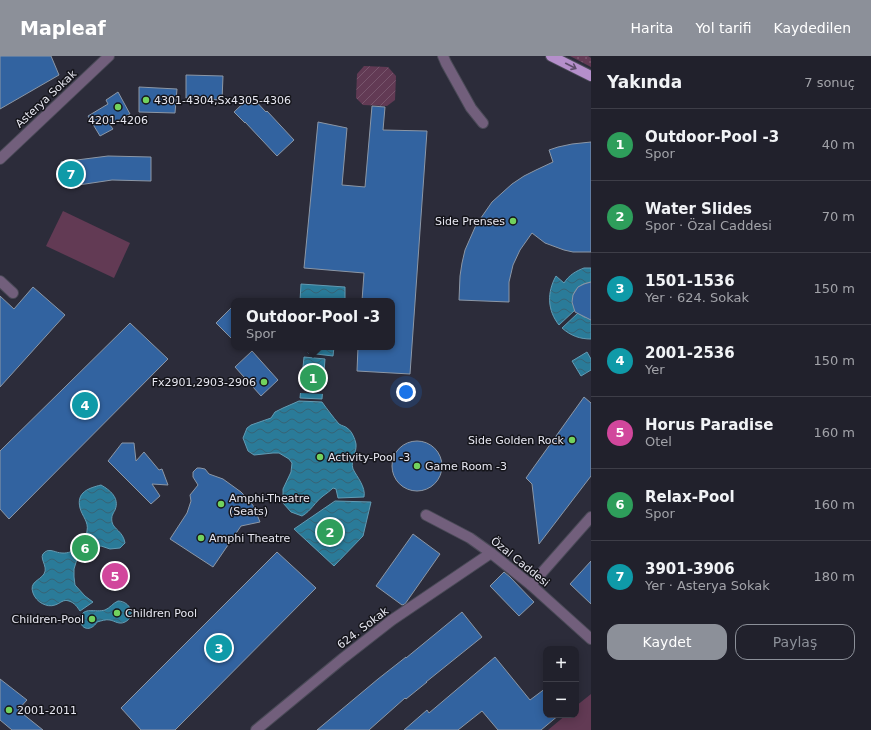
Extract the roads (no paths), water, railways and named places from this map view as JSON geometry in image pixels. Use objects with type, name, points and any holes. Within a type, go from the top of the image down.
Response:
[{"type":"main road","points":[[551,56],[591,76]]},
{"type":"street","name":"Asterya Sokak","points":[[0,159],[109,56]]},
{"type":"street","points":[[443,56],[471,108],[484,123]]},
{"type":"street","points":[[0,281],[13,293]]},
{"type":"street","name":"Özal Caddesi","points":[[426,515],[470,538],[491,553],[591,639]]},
{"type":"street","points":[[531,586],[591,517]]},
{"type":"street","name":"624. Sokak","points":[[256,730],[392,620],[491,553]]},
{"type":"water","points":[[591,268],[591,282],[578,287],[573,296],[575,310],[559,325],[550,307],[550,295],[553,282],[556,276],[564,283],[578,270]]},
{"type":"water","points":[[301,284],[345,287],[345,298],[300,298]]},
{"type":"water","points":[[578,313],[584,317],[591,318],[591,339],[576,336],[562,328]]},
{"type":"water","points":[[308,350],[334,350],[333,356],[308,353]]},
{"type":"water","points":[[587,352],[591,359],[591,370],[581,376],[572,361]]},
{"type":"water","points":[[304,357],[325,359],[322,399],[300,398]]},
{"type":"water","name":"Activity-Pool -3","points":[[299,401],[322,402],[339,424],[349,429],[352,433],[356,444],[356,450],[352,466],[364,490],[364,497],[338,498],[336,489],[333,488],[320,498],[308,512],[302,516],[291,512],[283,503],[283,489],[291,472],[292,463],[289,459],[279,453],[254,455],[248,451],[243,438],[247,428],[251,425],[271,418],[275,412]]},
{"type":"water","points":[[101,485],[108,489],[115,498],[116,506],[112,517],[112,522],[121,533],[125,543],[120,548],[110,549],[101,546],[89,549],[77,559],[74,569],[75,585],[93,602],[80,611],[74,604],[67,601],[52,606],[42,604],[34,596],[32,586],[44,574],[45,571],[42,556],[49,550],[66,553],[79,547],[84,540],[87,528],[80,508],[80,498],[88,489]]},
{"type":"water","points":[[335,501],[371,502],[363,536],[334,566],[294,529]]},
{"type":"water","points":[[118,601],[126,603],[130,609],[131,616],[125,622],[119,623],[105,620],[97,622],[92,627],[86,628],[80,622],[80,618],[84,612],[105,610]]},
{"type":"place","name":"4301-4304,Sx4305-4306","points":[[146,100]]},
{"type":"place","name":"4201-4206","points":[[118,107]]},
{"type":"place","name":"3901-3906","points":[[71,174]]},
{"type":"place","name":"Side Prenses","points":[[513,221]]},
{"type":"place","name":"Outdoor-Pool -3","points":[[313,378]]},
{"type":"place","name":"Fx2901,2903-2906","points":[[264,382]]},
{"type":"place","name":"2001-2536","points":[[85,405]]},
{"type":"place","name":"Side Golden Rock","points":[[572,440]]},
{"type":"place","name":"Activity-Pool -3","points":[[320,457]]},
{"type":"place","name":"Game Room -3","points":[[417,466]]},
{"type":"place","name":"Amphi-Theatre (Seats)","points":[[221,504]]},
{"type":"place","name":"Water Slides","points":[[330,532]]},
{"type":"place","name":"Amphi Theatre","points":[[201,538]]},
{"type":"place","name":"Relax-Pool","points":[[85,548]]},
{"type":"place","name":"Horus Paradise","points":[[115,576]]},
{"type":"place","name":"Children Pool","points":[[117,613]]},
{"type":"place","name":"Children-Pool","points":[[92,619]]},
{"type":"place","name":"1501-1536","points":[[219,648]]},
{"type":"place","name":"2001-2011","points":[[9,710]]}]
